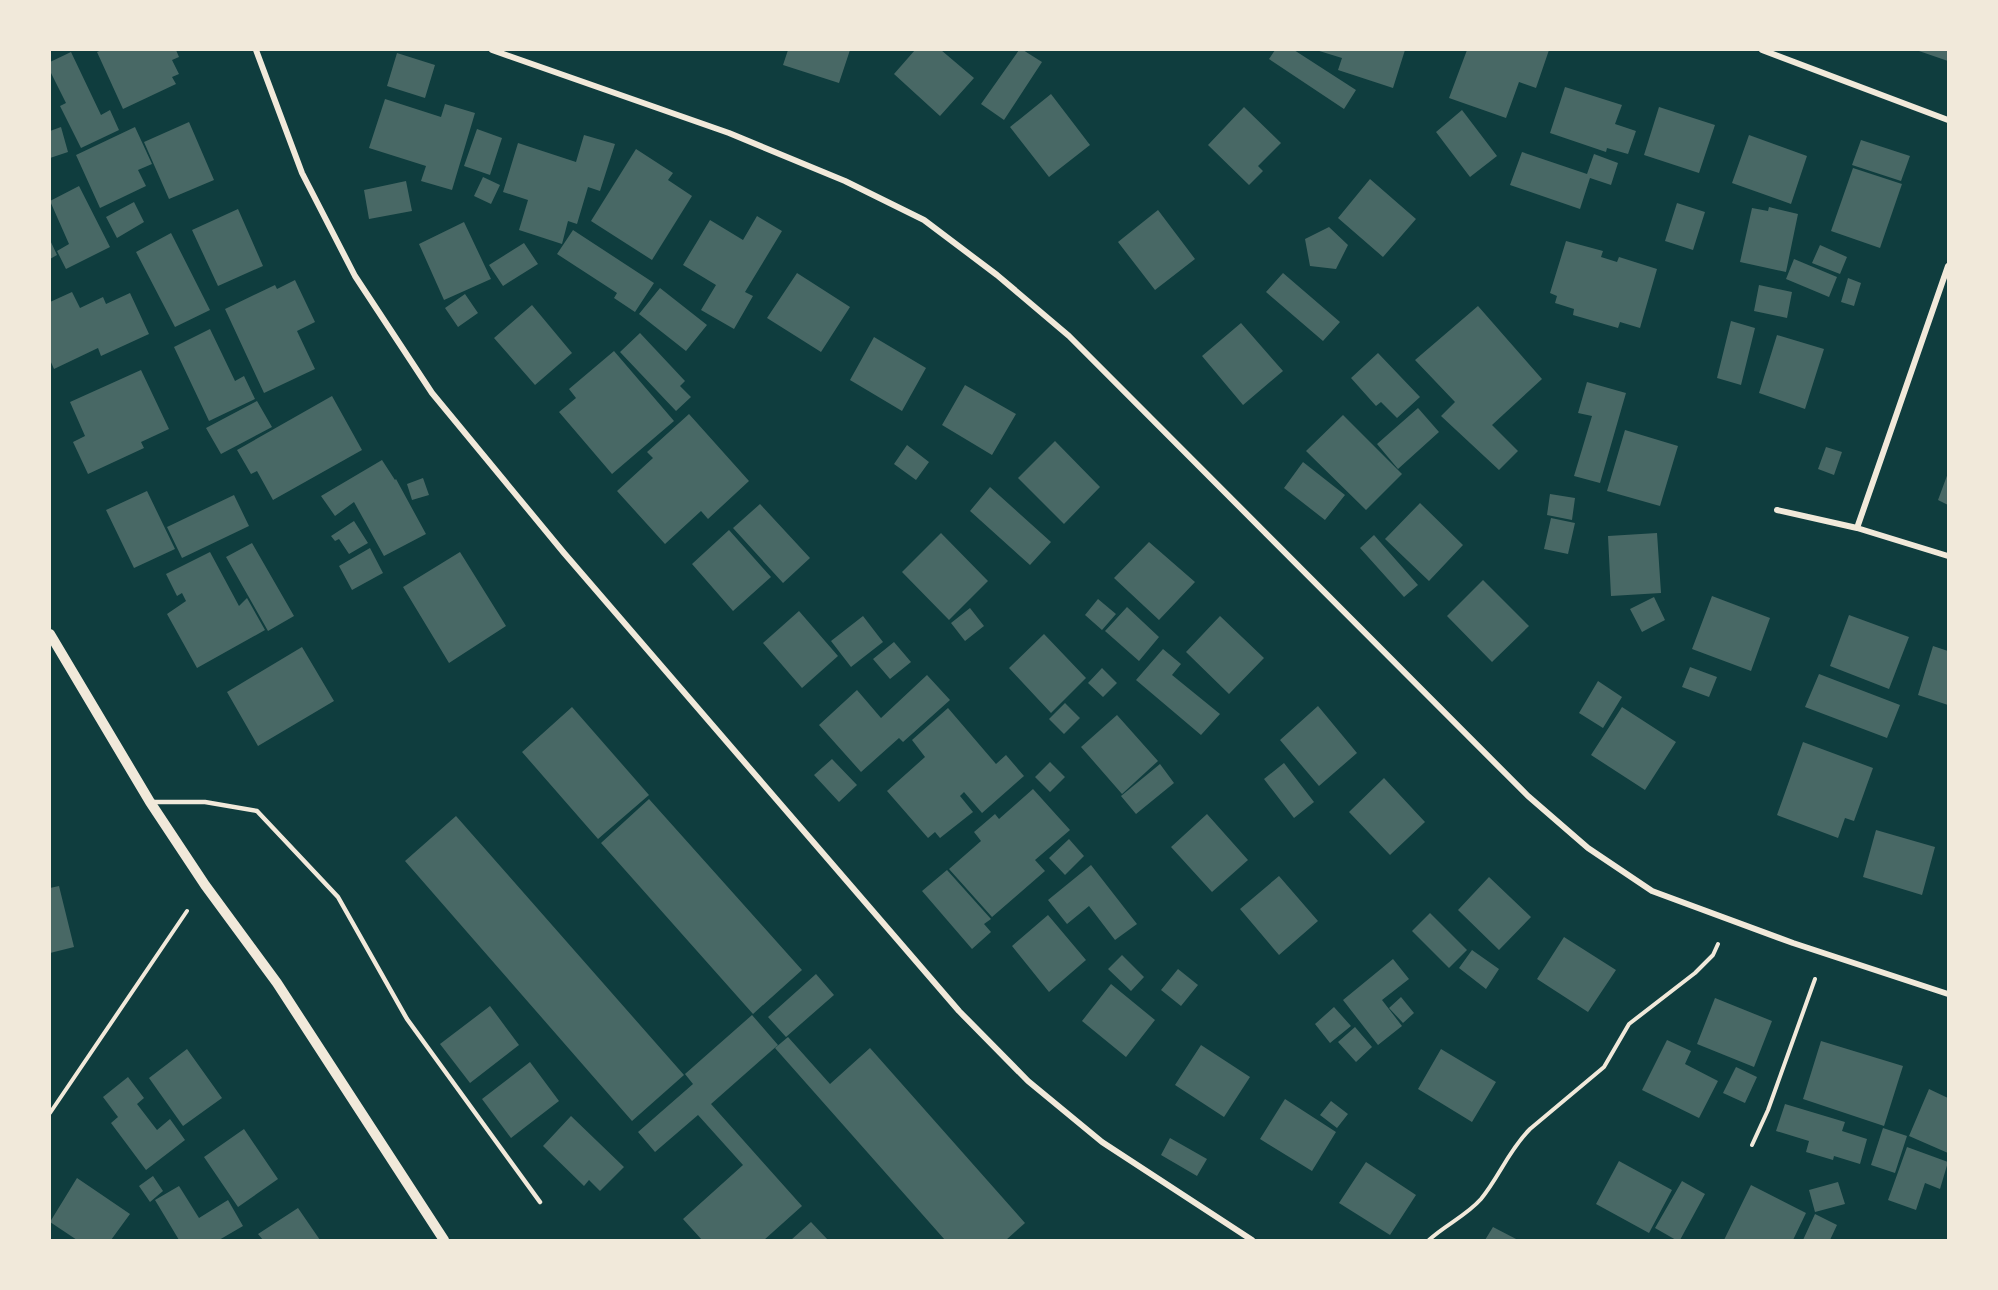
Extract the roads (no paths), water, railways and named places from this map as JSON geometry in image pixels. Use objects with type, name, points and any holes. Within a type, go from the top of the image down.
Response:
[{"type":"street","points":[[256,50],[302,173],[355,276],[432,393],[564,553],[958,1011],[1028,1081],[1102,1142],[1252,1240]]},
{"type":"street","points":[[492,50],[739,138],[845,181],[924,220],[997,275],[1069,336],[1528,796],[1588,848],[1652,891],[1824,953],[1948,994]]},
{"type":"street","points":[[1762,50],[1948,120]]},
{"type":"street","points":[[1857,528],[1948,266]]},
{"type":"street","points":[[1777,510],[1857,528],[1948,556]]},
{"type":"street","points":[[50,634],[150,802],[204,885],[277,983],[444,1240]]},
{"type":"lane","points":[[150,802],[205,802],[257,811],[338,897],[407,1018],[540,1202]]}]
